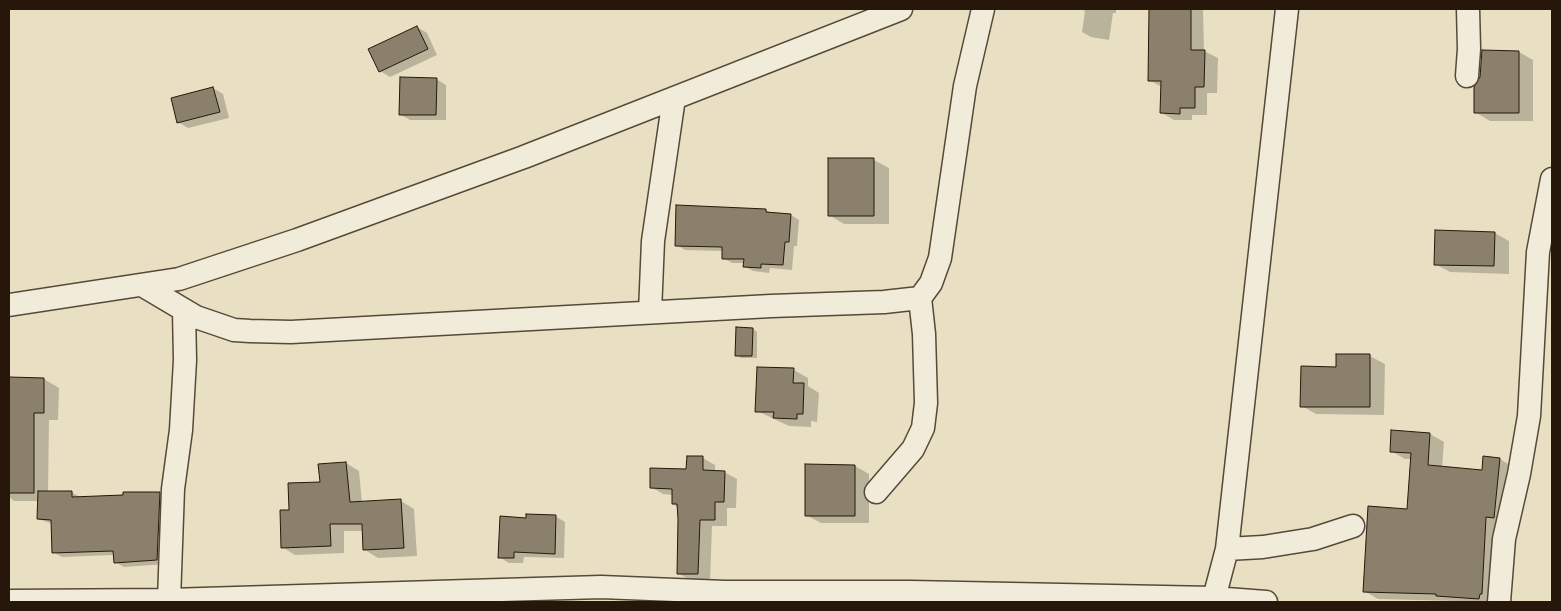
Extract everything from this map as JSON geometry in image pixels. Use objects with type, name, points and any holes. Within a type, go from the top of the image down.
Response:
[{"type":"street","points":[[9,305],[179,280],[297,240],[524,157],[901,9]]},
{"type":"street","points":[[876,492],[912,449],[923,428],[926,403],[924,334],[920,298],[932,283],[940,258],[964,86],[983,9]]},
{"type":"street","points":[[1213,600],[1227,549],[1287,9]]},
{"type":"street","points":[[1467,76],[1469,50],[1468,9]]},
{"type":"street","points":[[650,312],[653,241],[674,98]]},
{"type":"street","points":[[1499,602],[1504,539],[1519,474],[1528,416],[1538,252],[1552,178]]},
{"type":"street","points":[[142,285],[196,317],[234,330],[291,332],[650,312],[884,302],[920,298]]},
{"type":"street","points":[[169,600],[173,489],[181,430],[185,360],[184,310]]},
{"type":"street","points":[[1227,549],[1263,547],[1312,539],[1353,526]]},
{"type":"street","points":[[9,602],[169,600],[601,587],[725,592],[1266,602]]},
{"type":"building","points":[[1149,9],[1191,9],[1191,50],[1205,50],[1204,87],[1195,87],[1195,108],[1180,108],[1180,114],[1160,113],[1161,81],[1148,81]]},
{"type":"building","points":[[417,26],[428,49],[379,72],[368,49]]},
{"type":"building","points":[[1482,50],[1519,51],[1519,113],[1474,113],[1474,87],[1480,77]]},
{"type":"building","points":[[400,77],[437,78],[436,115],[399,115]]},
{"type":"building","points":[[213,87],[220,112],[177,123],[171,98]]},
{"type":"building","points":[[828,158],[874,158],[874,216],[828,216]]},
{"type":"building","points":[[676,205],[766,209],[766,212],[791,214],[789,242],[785,242],[783,265],[761,264],[761,268],[743,267],[744,259],[722,259],[722,247],[675,246]]},
{"type":"building","points":[[1435,230],[1495,232],[1494,266],[1434,265]]},
{"type":"building","points":[[736,327],[753,328],[752,356],[735,356]]},
{"type":"building","points":[[1336,354],[1370,354],[1370,407],[1300,407],[1301,366],[1336,367]]},
{"type":"building","points":[[757,367],[794,368],[793,383],[804,383],[803,414],[797,414],[797,419],[773,418],[774,412],[755,412]]},
{"type":"building","points":[[9,377],[44,378],[44,413],[34,413],[34,493],[9,493]]},
{"type":"building","points":[[1391,430],[1430,433],[1428,465],[1482,470],[1483,456],[1500,458],[1494,518],[1486,517],[1482,594],[1480,594],[1479,599],[1436,596],[1436,594],[1363,592],[1368,506],[1407,509],[1411,453],[1390,452]]},
{"type":"building","points":[[687,456],[703,456],[703,470],[725,471],[724,502],[715,502],[715,520],[700,520],[698,574],[677,574],[678,519],[677,504],[672,504],[672,489],[650,488],[650,468],[686,469]]},
{"type":"building","points":[[346,462],[350,502],[401,499],[404,548],[363,550],[362,524],[330,524],[331,546],[281,548],[280,510],[289,510],[288,483],[320,482],[318,464]]},
{"type":"building","points":[[805,464],[855,465],[855,516],[805,516]]},
{"type":"building","points":[[38,491],[72,491],[72,497],[123,495],[123,492],[160,492],[157,560],[114,563],[113,551],[52,553],[51,520],[37,519]]},
{"type":"building","points":[[526,514],[556,515],[555,554],[514,552],[514,558],[498,558],[500,516],[526,518]]}]
